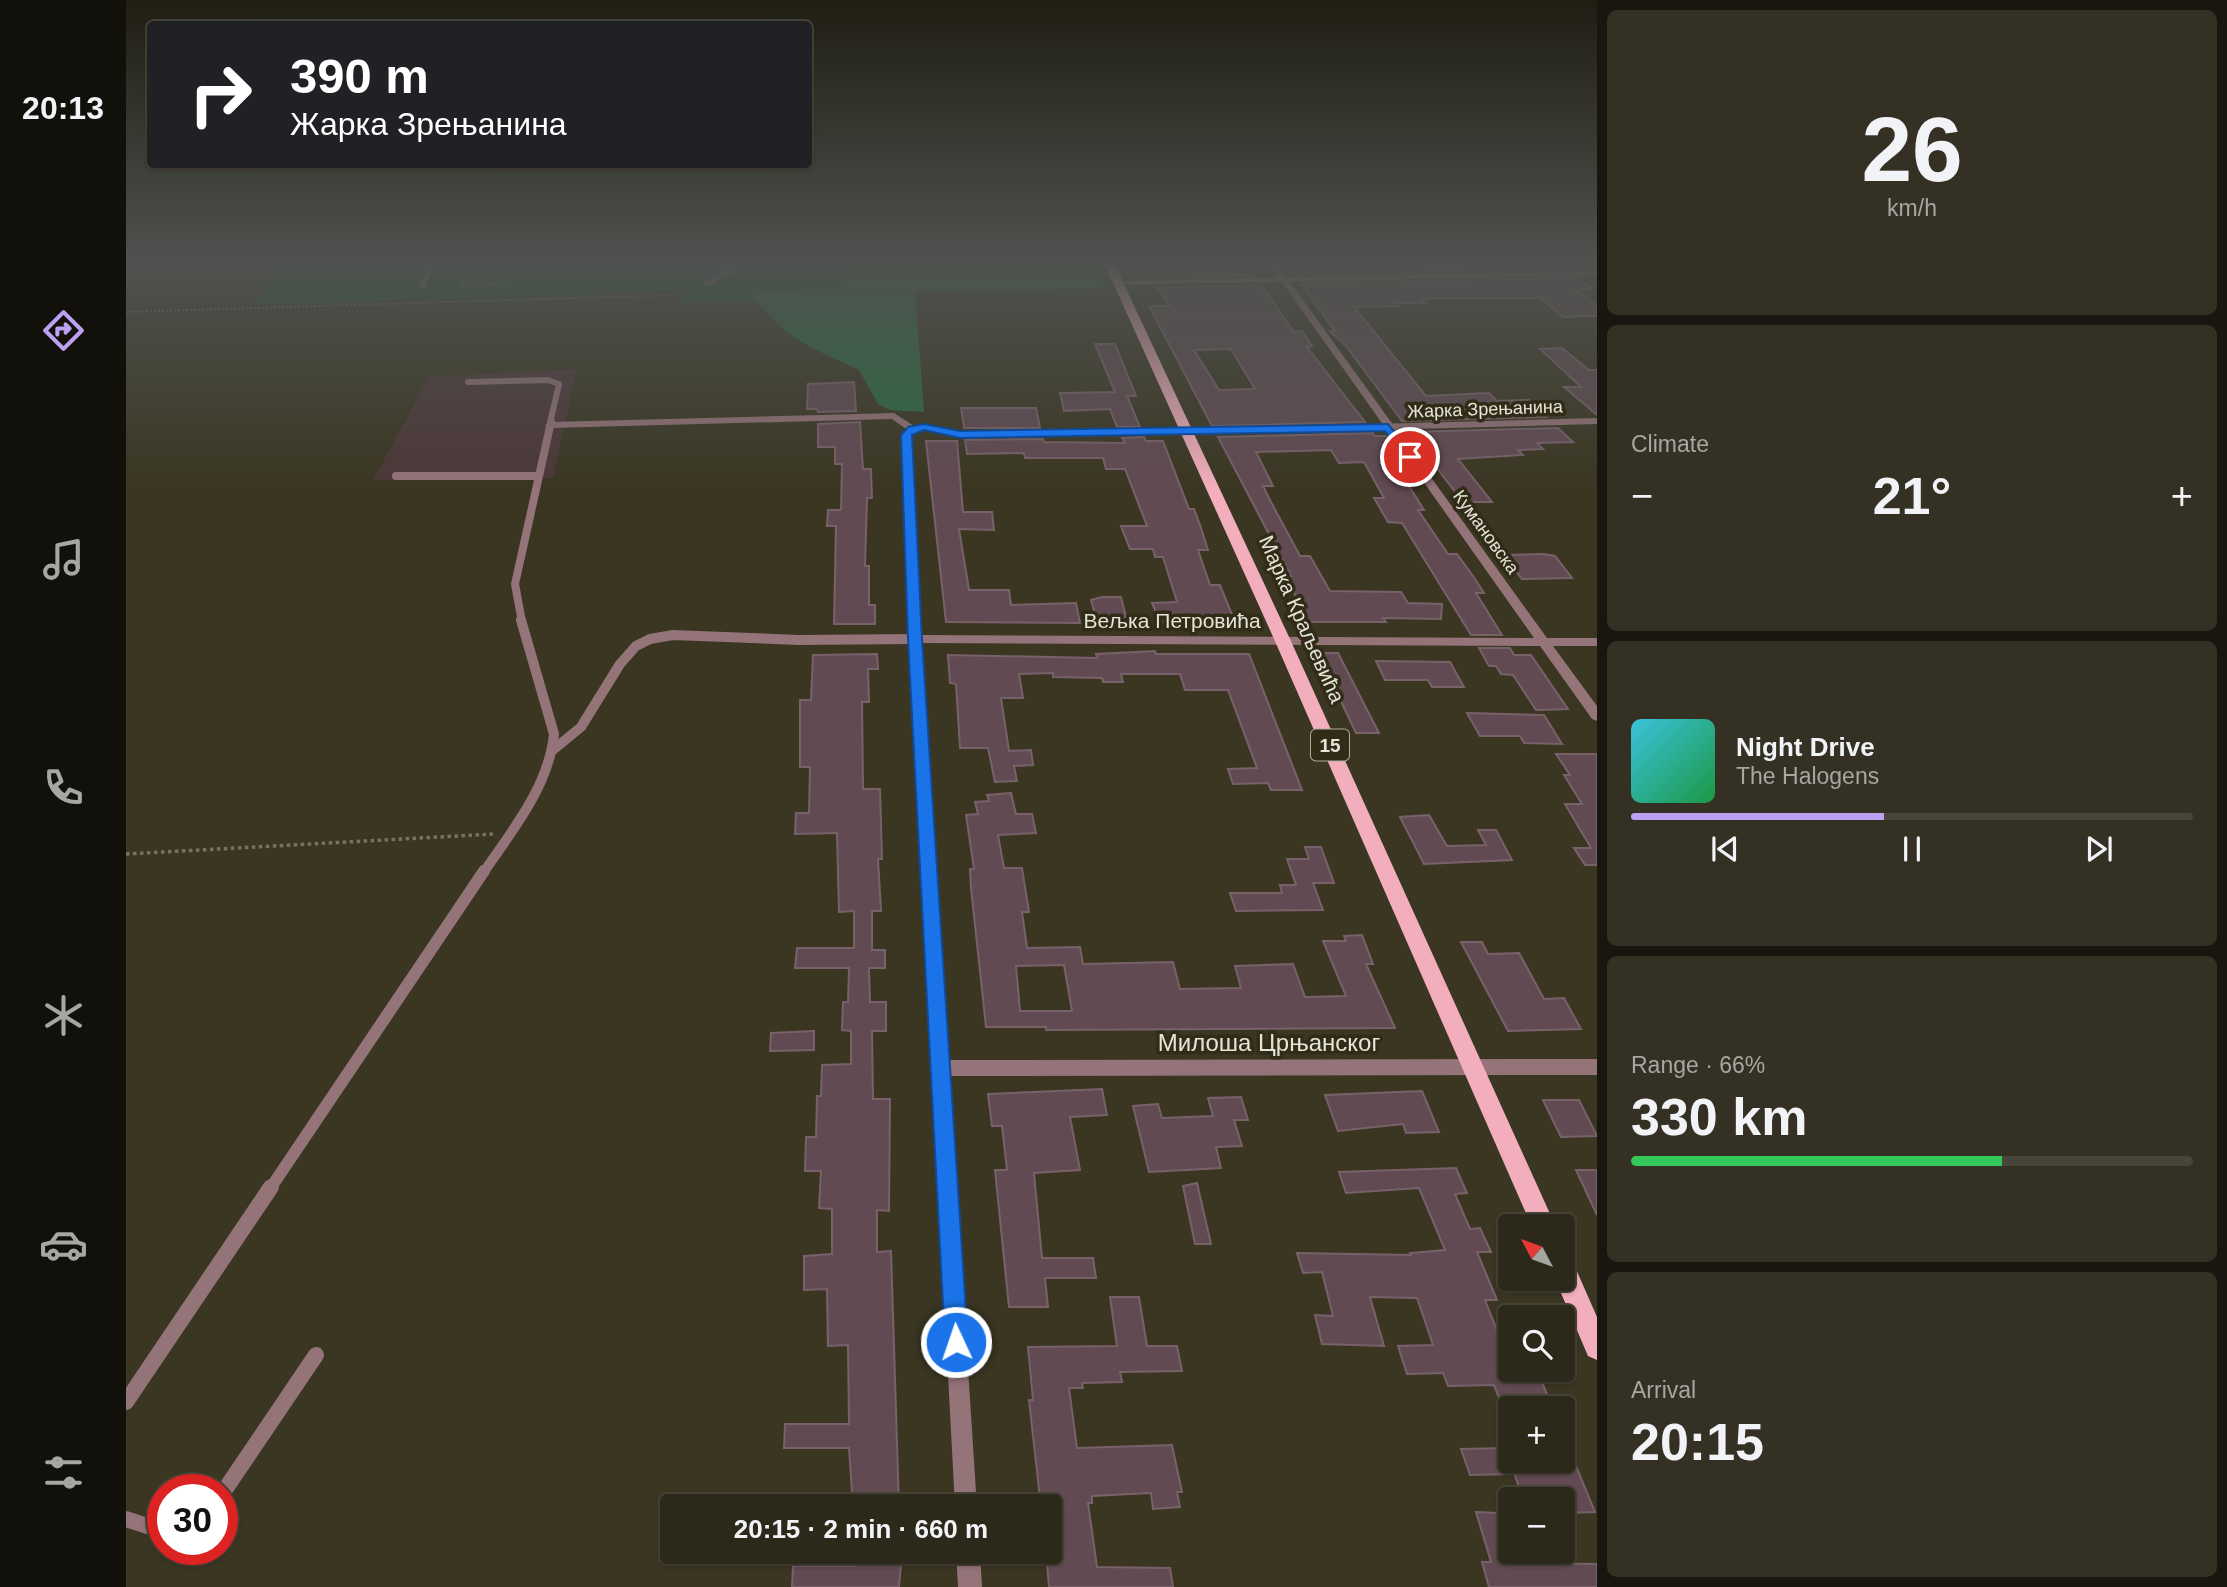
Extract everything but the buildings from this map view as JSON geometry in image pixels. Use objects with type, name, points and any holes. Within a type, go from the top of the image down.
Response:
[{"type":"main road","name":"Марка Краљевића","points":[[1144,339],[1282,639],[1538,1214]]},
{"type":"main road","points":[[1573,1292],[1597,1347]]},
{"type":"street","name":"Кумановска","points":[[1326,339],[1597,716]]},
{"type":"street","name":"Жарка Зрењанина","points":[[550,425],[894,416],[912,429],[924,427],[960,434],[1187,432],[1597,421]]},
{"type":"street","points":[[912,429],[906,435],[915,639],[964,1494]]},
{"type":"street","name":"Вељка Петровића","points":[[915,639],[1597,642]]},
{"type":"street","name":"Милоша Црњанског","points":[[941,1068],[1597,1067]]},
{"type":"street","points":[[969,1564],[970,1587]]},
{"type":"lane","points":[[126,1402],[510,833],[547,770],[554,734],[517,605],[515,584],[557,382],[468,382]]},
{"type":"lane","points":[[396,476],[538,475]]},
{"type":"lane","points":[[553,750],[581,727],[620,663],[636,646],[650,639],[673,635],[799,640],[915,639]]},
{"type":"lane","points":[[236,1474],[316,1355]]},
{"type":"lane","points":[[126,1519],[147,1526]]},
{"type":"path","points":[[126,855],[510,833]]},
{"type":"shaded area","points":[[577,369],[553,478],[373,480],[429,377]]},
{"type":"green space","points":[[798,339],[919,339],[924,412],[890,410],[878,404],[859,370]]},
{"type":"route","points":[[956,1342],[915,639],[906,435],[912,429],[924,427],[960,434],[1388,427],[1410,457]]}]
